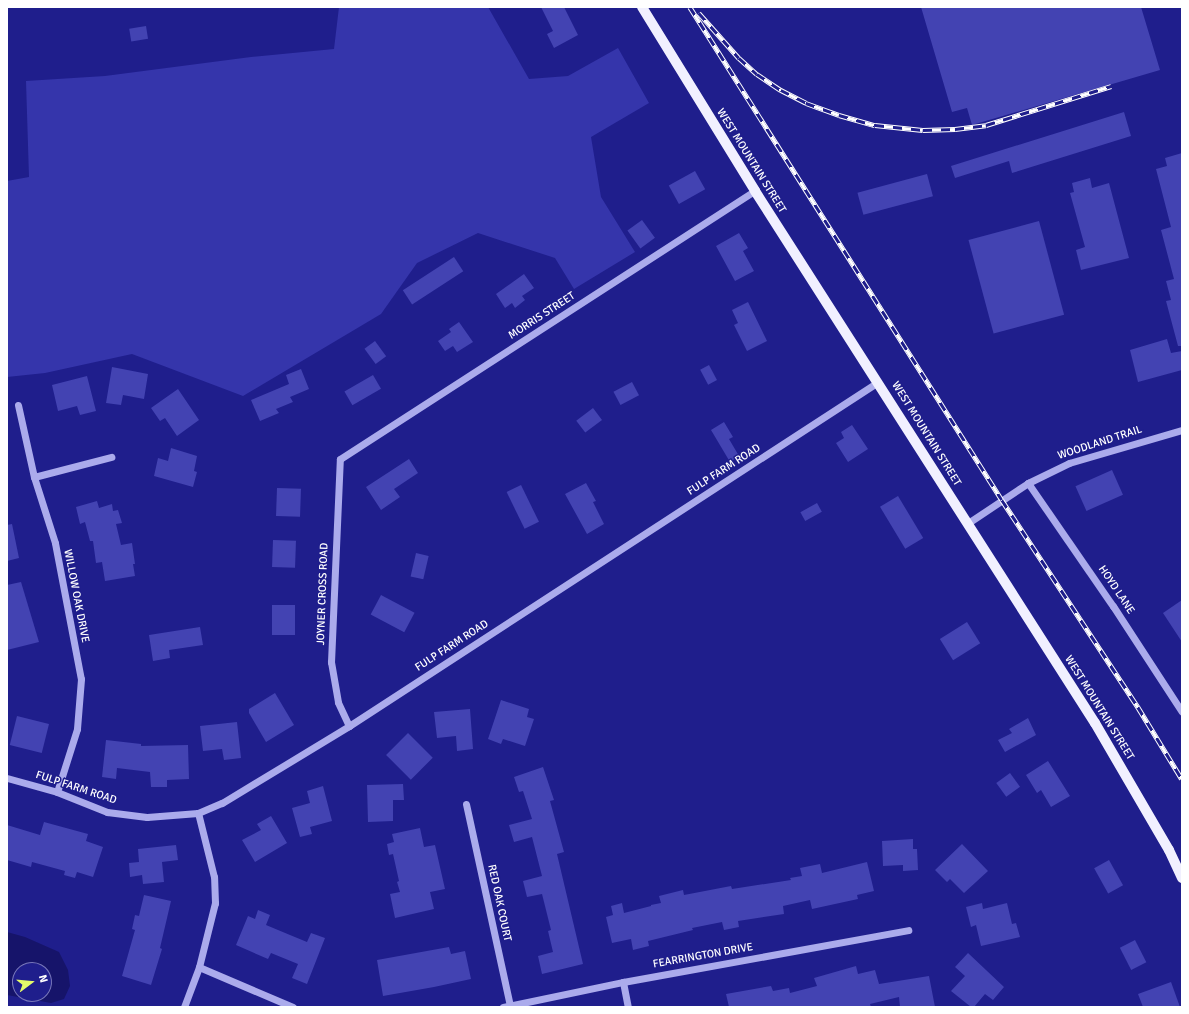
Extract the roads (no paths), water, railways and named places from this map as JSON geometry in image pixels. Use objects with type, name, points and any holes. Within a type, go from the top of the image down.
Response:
[{"type":"main road","name":"WEST MOUNTAIN STREET","points":[[642,7],[755,191],[1095,723],[1169,850],[1182,878]]},
{"type":"street","name":"MORRIS STREET","points":[[340,459],[755,191]]},
{"type":"street","name":"FULP FARM ROAD","points":[[7,778],[57,792],[107,812],[147,817],[198,813],[222,804],[349,726],[878,382]]},
{"type":"street","name":"WILLOW OAK DRIVE","points":[[18,405],[34,477],[55,543],[81,679],[77,729],[57,792]]},
{"type":"street","name":"WOODLAND TRAIL","points":[[968,523],[1028,483],[1069,463],[1182,430]]},
{"type":"street","points":[[34,477],[111,457]]},
{"type":"street","name":"JOYNER CROSS ROAD","points":[[340,459],[331,662],[338,702],[349,726]]},
{"type":"street","name":"HOYD LANE","points":[[1028,483],[1113,606],[1182,712]]},
{"type":"street","name":"RED OAK COURT","points":[[466,804],[507,1006]]},
{"type":"street","points":[[184,1007],[199,967],[216,903],[214,877],[198,813]]},
{"type":"street","name":"FEARRINGTON DRIVE","points":[[507,1006],[623,982],[908,930]]},
{"type":"street","points":[[199,967],[293,1007]]},
{"type":"street","points":[[623,982],[628,1007]]},
{"type":"railway","points":[[690,7],[1002,500],[1138,707],[1182,779]]},
{"type":"railway","points":[[699,13],[739,58],[757,74],[781,90],[806,103],[839,115],[875,125],[923,130],[955,129],[986,125],[1111,86]]}]
